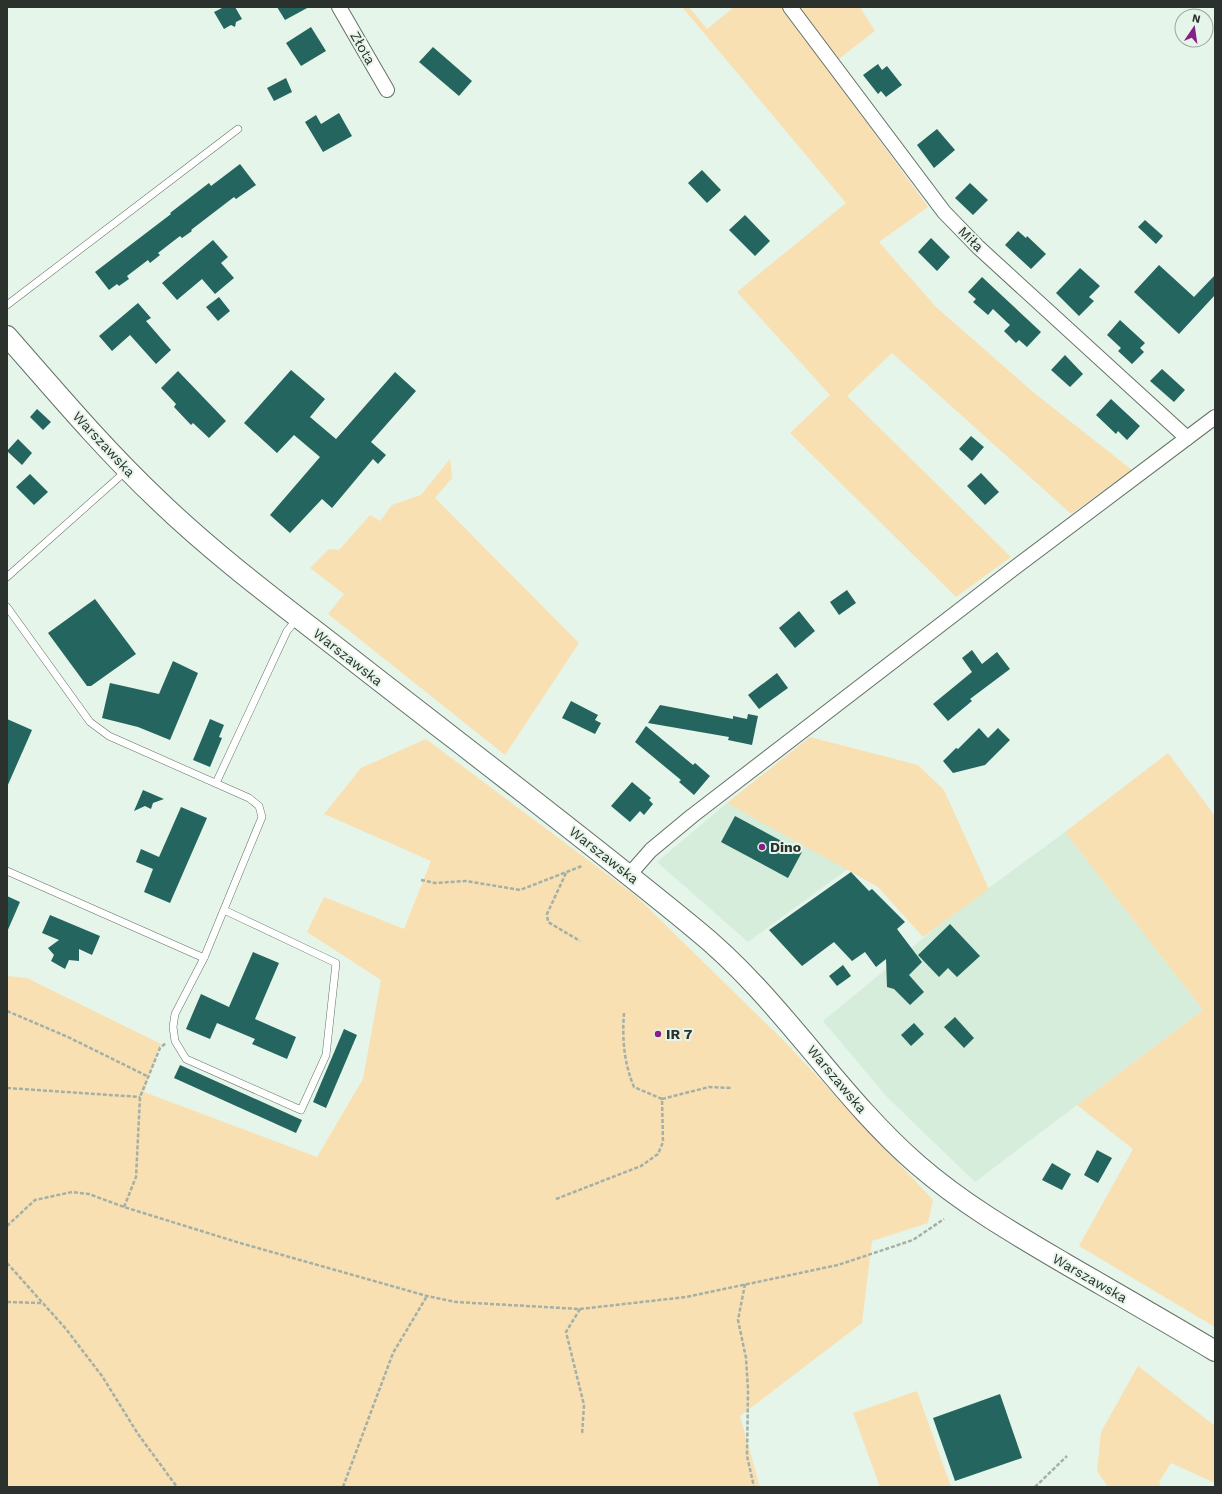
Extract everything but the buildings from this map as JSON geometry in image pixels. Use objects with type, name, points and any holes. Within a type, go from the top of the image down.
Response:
[{"type":"main road","name":"Warszawska","points":[[7,336],[128,470],[160,502],[216,551],[699,931],[735,964],[790,1023],[869,1116],[907,1155],[950,1192],[999,1225],[1162,1318],[1215,1351]]},
{"type":"street","name":"Złota","points":[[339,7],[387,90]]},
{"type":"street","name":"Miła","points":[[790,7],[944,212],[978,247],[1187,438]]},
{"type":"street","points":[[629,875],[650,850],[692,816],[1007,574],[1215,417]]},
{"type":"lane","points":[[7,305],[238,129]]},
{"type":"lane","points":[[7,577],[128,470]]},
{"type":"lane","points":[[7,607],[90,722],[109,736],[249,798],[259,806],[262,817],[204,958],[175,1014],[173,1027],[175,1041],[186,1059],[301,1110],[326,1055],[336,962],[224,910]]},
{"type":"lane","points":[[216,783],[287,631],[298,617]]},
{"type":"lane","points":[[7,871],[204,958]]},
{"type":"path","points":[[421,880],[435,883],[466,880],[520,890],[582,866]]},
{"type":"path","points":[[566,873],[547,914],[548,922],[580,941]]},
{"type":"path","points":[[7,1011],[68,1037],[147,1076]]},
{"type":"path","points":[[624,1013],[623,1042],[627,1071],[634,1087],[662,1099],[709,1087],[732,1088]]},
{"type":"path","points":[[124,1207],[136,1177],[140,1097],[147,1076],[160,1048],[167,1041],[175,1041]]},
{"type":"path","points":[[7,1088],[140,1097]]},
{"type":"path","points":[[556,1199],[641,1166],[658,1154],[663,1142],[662,1099]]},
{"type":"path","points":[[7,1226],[35,1200],[72,1192],[89,1194],[124,1207],[248,1245],[427,1296],[456,1302],[580,1309],[686,1297],[838,1265],[913,1240],[944,1219]]},
{"type":"path","points":[[7,1264],[66,1329],[102,1376],[138,1434],[177,1487]]},
{"type":"path","points":[[746,1284],[738,1320],[746,1358],[748,1390],[747,1456],[754,1487]]},
{"type":"path","points":[[343,1487],[393,1353],[427,1296]]},
{"type":"path","points":[[7,1302],[42,1303]]},
{"type":"path","points":[[580,1309],[566,1332],[584,1405],[582,1435]]},
{"type":"path","points":[[1035,1487],[1066,1456]]},
{"type":"shaded area","points":[[682,7],[689,7],[707,29],[734,7],[783,7],[787,12],[793,7],[860,7],[875,31],[827,68],[928,207],[879,242],[936,307],[1033,392],[1132,470],[1071,514],[892,353],[847,396],[1011,557],[956,597],[790,433],[830,395],[737,292],[846,203]]},
{"type":"shaded area","points":[[450,459],[452,478],[435,498],[579,643],[505,755],[328,614],[344,594],[310,568],[329,549],[339,550],[370,515],[380,521],[392,505],[421,495]]},
{"type":"shaded area","points":[[810,737],[918,765],[944,790],[989,889],[923,937],[878,887],[727,803]]},
{"type":"shaded area","points":[[426,739],[636,896],[785,1042],[933,1200],[928,1223],[872,1241],[862,1323],[740,1416],[760,1487],[7,1487],[7,976],[27,978],[161,1044],[144,1092],[317,1157],[363,1079],[381,980],[307,932],[324,897],[404,929],[431,861],[324,814],[361,768]]},
{"type":"shaded area","points":[[1168,753],[1215,816],[1215,1327],[1079,1246],[1133,1149],[1077,1105],[1203,1010],[1065,832]]},
{"type":"shaded area","points":[[727,803],[848,869],[748,942],[657,862]]},
{"type":"shaded area","points":[[1065,832],[1203,1010],[975,1182],[887,1097],[823,1021],[949,917]]},
{"type":"shaded area","points":[[1138,1366],[1215,1426],[1215,1483],[1171,1463],[1159,1482],[1161,1487],[1108,1487],[1097,1471],[1101,1432]]},
{"type":"shaded area","points":[[917,1391],[951,1487],[880,1487],[853,1413]]},
{"type":"place","name":"Dino","points":[[762,847]]},
{"type":"place","name":"IR 7","points":[[658,1034]]}]
